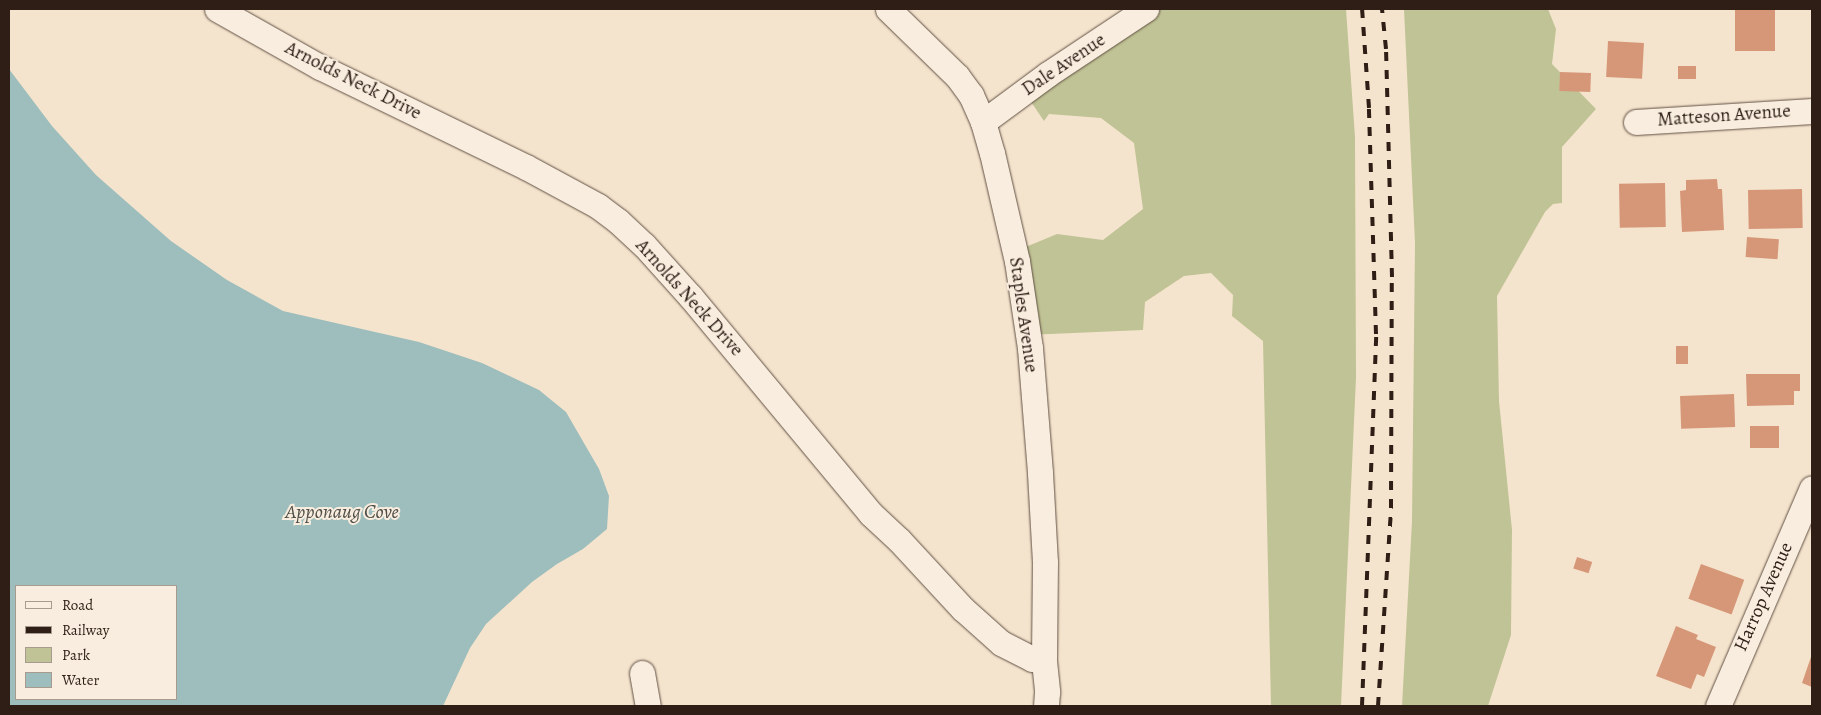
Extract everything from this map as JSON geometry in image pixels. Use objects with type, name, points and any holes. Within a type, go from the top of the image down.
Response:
[{"type":"street","name":"Arnolds Neck Drive","points":[[217,9],[328,71],[526,167],[598,206],[618,221],[644,245],[690,296],[870,514],[899,540],[963,609],[1000,643],[1032,659],[1044,661]]},
{"type":"street","name":"Staples Avenue","points":[[888,9],[957,76],[971,96],[983,122],[1017,261],[1030,348],[1040,473],[1045,562],[1044,661]]},
{"type":"street","name":"Dale Avenue","points":[[983,122],[1048,74],[1146,9]]},
{"type":"street","name":"Matteson Avenue","points":[[1636,122],[1812,111]]},
{"type":"street","name":"Harrop Avenue","points":[[1718,706],[1812,488]]},
{"type":"street","points":[[1044,661],[1047,692],[1046,706]]},
{"type":"street","points":[[642,673],[648,706]]},
{"type":"green space","points":[[1148,9],[1346,9],[1355,137],[1356,378],[1341,706],[1271,706],[1263,341],[1232,316],[1233,295],[1211,273],[1184,276],[1145,302],[1143,330],[1027,335],[1011,253],[1057,234],[1103,240],[1143,209],[1134,143],[1101,118],[1049,114],[1044,121],[1025,93]]},
{"type":"green space","points":[[1404,9],[1548,9],[1556,29],[1552,64],[1596,109],[1562,147],[1562,203],[1553,204],[1545,212],[1497,296],[1499,401],[1512,530],[1511,635],[1488,706],[1402,706],[1412,521],[1415,243]]},
{"type":"water","name":"Apponaug Cove","points":[[9,69],[52,126],[96,175],[171,241],[227,280],[283,311],[419,342],[482,363],[539,390],[566,412],[599,469],[609,496],[607,529],[583,549],[557,564],[532,582],[486,624],[470,648],[443,706],[9,706]]},
{"type":"building","points":[[1735,9],[1775,9],[1775,51],[1735,51]]},
{"type":"building","points":[[1608,41],[1644,43],[1642,79],[1606,77]]},
{"type":"building","points":[[1678,66],[1696,66],[1696,79],[1678,79]]},
{"type":"building","points":[[1560,72],[1591,73],[1590,92],[1559,91]]},
{"type":"building","points":[[1717,179],[1718,189],[1722,189],[1724,230],[1682,232],[1680,191],[1686,190],[1686,180]]},
{"type":"building","points":[[1665,183],[1666,227],[1620,228],[1619,184]]},
{"type":"building","points":[[1802,189],[1803,228],[1749,229],[1748,190]]},
{"type":"building","points":[[1747,237],[1779,239],[1778,259],[1746,257]]},
{"type":"building","points":[[1676,346],[1688,346],[1688,364],[1676,364]]},
{"type":"building","points":[[1746,374],[1800,374],[1800,391],[1794,391],[1794,405],[1747,406]]},
{"type":"building","points":[[1734,394],[1735,427],[1681,429],[1680,396]]},
{"type":"building","points":[[1750,426],[1779,426],[1779,448],[1750,448]]},
{"type":"building","points":[[1577,557],[1592,562],[1589,573],[1573,568]]},
{"type":"building","points":[[1701,564],[1744,580],[1732,615],[1688,599]]},
{"type":"building","points":[[1676,626],[1698,635],[1696,639],[1716,647],[1704,677],[1697,674],[1691,689],[1656,676]]},
{"type":"building","points":[[1812,654],[1812,687],[1802,683]]},
{"type":"railway","points":[[1362,9],[1369,108],[1376,334],[1362,706]]},
{"type":"railway","points":[[1378,706],[1391,508],[1392,277],[1386,49],[1382,9]]}]
